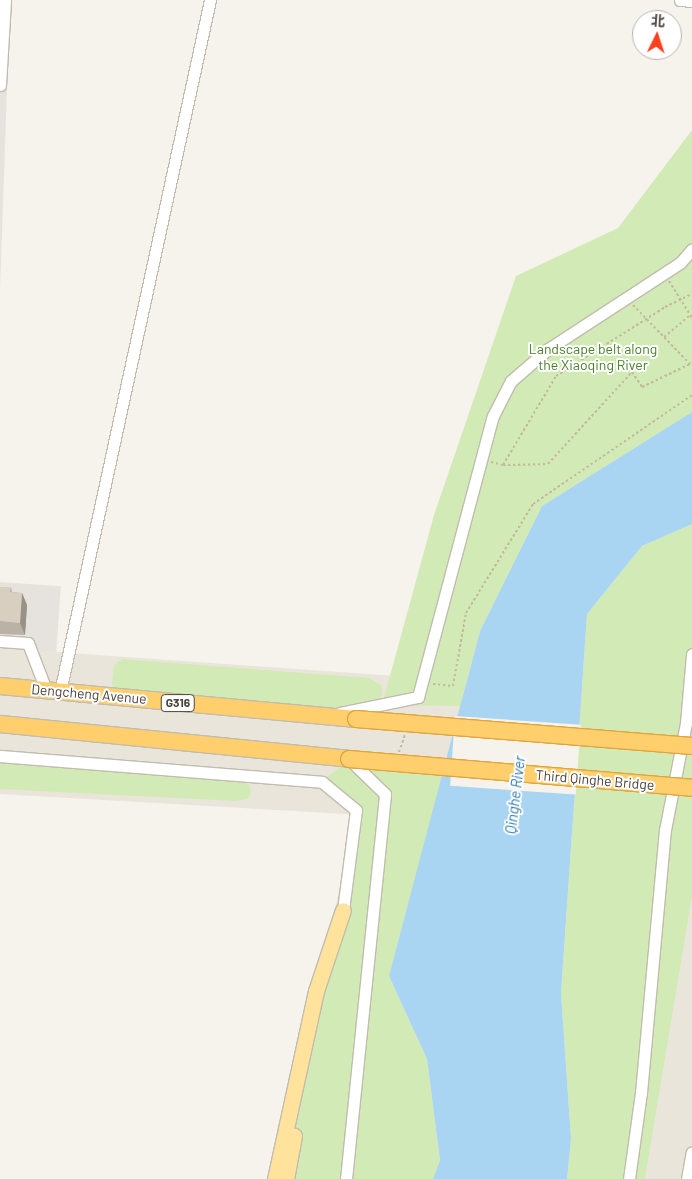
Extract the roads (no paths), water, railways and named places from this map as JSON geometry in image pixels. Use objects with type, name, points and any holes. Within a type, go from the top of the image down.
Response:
[{"type":"highway","name":"Dengcheng Avenue","points":[[0,686],[356,719],[692,746]]},
{"type":"highway","points":[[0,724],[350,759]]},
{"type":"highway","name":"Third Qinghe Bridge","points":[[350,759],[692,788]]},
{"type":"main road","points":[[274,1179],[316,991],[343,910]]},
{"type":"main road","points":[[286,1179],[343,910]]},
{"type":"street","points":[[0,85],[5,0]]},
{"type":"street","points":[[53,691],[210,0]]},
{"type":"street","points":[[680,0],[692,1]]},
{"type":"street","points":[[325,716],[418,698],[493,416],[511,381],[548,349],[680,263],[692,249]]},
{"type":"street","points":[[0,641],[28,643],[53,691]]},
{"type":"street","points":[[629,1179],[641,1093],[665,830],[689,721],[692,654]]},
{"type":"street","points":[[0,756],[322,782],[356,810],[343,910]]},
{"type":"street","points":[[346,1179],[385,794],[350,759]]},
{"type":"street","points":[[687,1179],[692,1152]]},
{"type":"water","name":"Qinghe River","points":[[692,412],[692,524],[642,546],[587,614],[561,993],[571,1139],[567,1179],[433,1179],[440,1160],[427,1059],[389,976],[480,631],[542,506]]},
{"type":"park label","name":"Landscape belt along the Xiaoqing River","points":[[593,358]]}]
